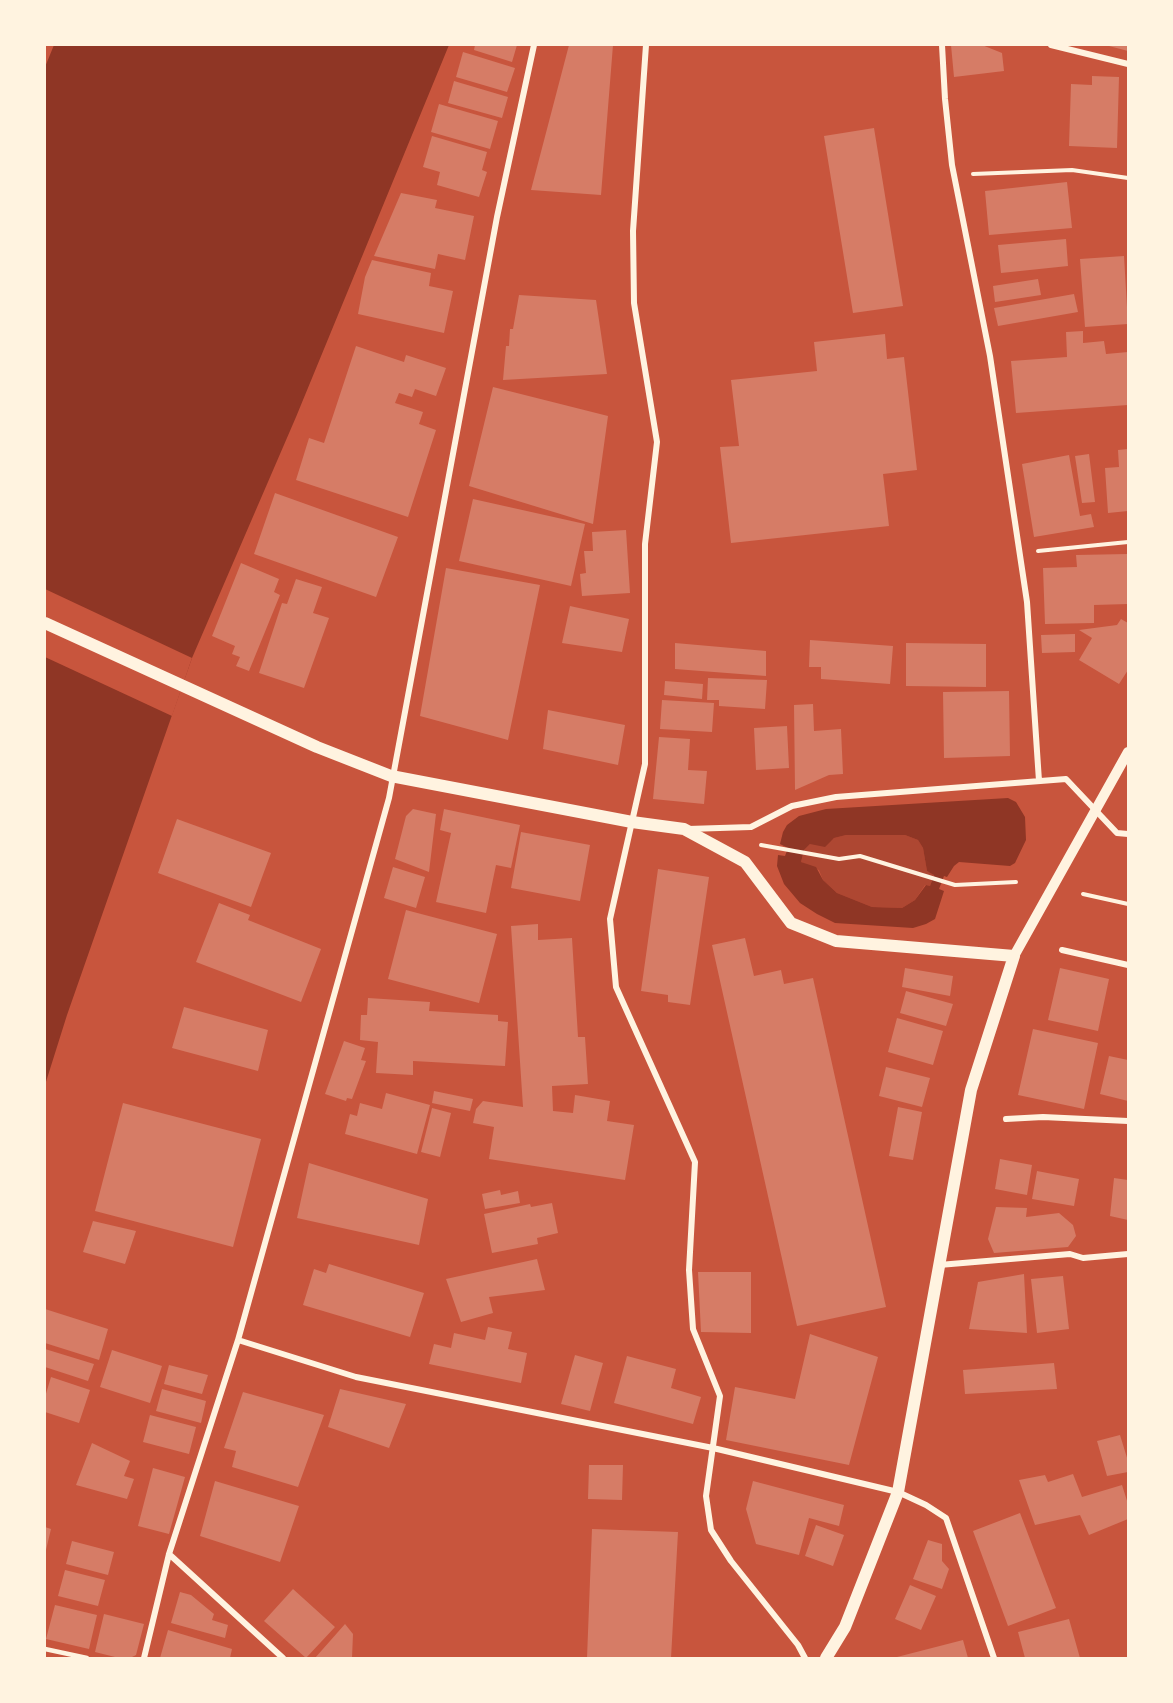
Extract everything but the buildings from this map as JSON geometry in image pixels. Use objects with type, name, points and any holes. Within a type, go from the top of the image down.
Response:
[{"type":"main road","points":[[45,623],[317,747],[391,776],[632,822],[684,829],[744,862],[791,923],[837,941],[1014,956],[971,1090],[898,1492],[845,1627],[826,1658]]},
{"type":"street","points":[[144,1658],[169,1554],[238,1340],[389,798],[391,776],[497,217],[534,45]]},
{"type":"street","points":[[646,45],[633,231],[634,303],[657,442],[645,544],[645,764],[610,919],[616,987],[695,1162],[689,1270],[693,1329],[720,1396],[706,1496],[711,1530],[731,1561],[798,1645],[805,1658]]},
{"type":"street","points":[[942,45],[945,99],[954,175],[990,356],[1027,602],[1039,782]]},
{"type":"street","points":[[1052,45],[1128,64]]},
{"type":"street","points":[[1014,956],[1094,809],[1128,752]]},
{"type":"street","points":[[684,829],[751,827],[792,806],[836,797],[1066,779],[1117,833],[1128,834]]},
{"type":"street","points":[[1062,950],[1128,965]]},
{"type":"street","points":[[1006,1119],[1128,1121]]},
{"type":"street","points":[[938,1266],[1070,1254],[1083,1258],[1128,1254]]},
{"type":"street","points":[[238,1340],[356,1377],[713,1448],[898,1492],[926,1505],[946,1518],[994,1658]]},
{"type":"street","points":[[169,1554],[283,1658]]},
{"type":"lane","points":[[45,1649],[87,1658]]},
{"type":"path","points":[[954,175],[1072,170],[1128,178]]},
{"type":"path","points":[[1019,553],[1128,542]]},
{"type":"path","points":[[777,849],[839,859],[860,856],[920,872],[956,885],[1016,882]]},
{"type":"path","points":[[1083,894],[1128,904]]},
{"type":"shaded area","points":[[54,45],[449,45],[296,417],[192,658],[67,1015],[45,1085],[45,67]]},
{"type":"shaded area","points":[[1008,798],[1016,802],[1025,817],[1026,840],[1015,863],[1010,866],[959,862],[954,866],[947,877],[944,876],[939,889],[944,891],[935,919],[926,924],[913,928],[835,923],[800,903],[784,884],[777,866],[778,855],[785,856],[788,848],[780,844],[787,825],[799,816],[826,809]],"holes":[[[846,835],[905,835],[918,840],[923,848],[927,871],[934,875],[930,886],[926,885],[915,900],[902,908],[872,907],[837,893],[823,880],[816,867],[801,862],[804,850],[810,844],[825,847],[834,838]]]},
{"type":"shaded area","points":[[846,835],[905,835],[918,840],[923,848],[927,871],[934,874],[930,886],[925,885],[915,900],[902,908],[872,907],[837,893],[823,880],[819,870],[801,862],[804,850],[810,844],[829,842]]},
{"type":"pier","points":[[45,589],[192,658],[172,716],[45,657]]}]
